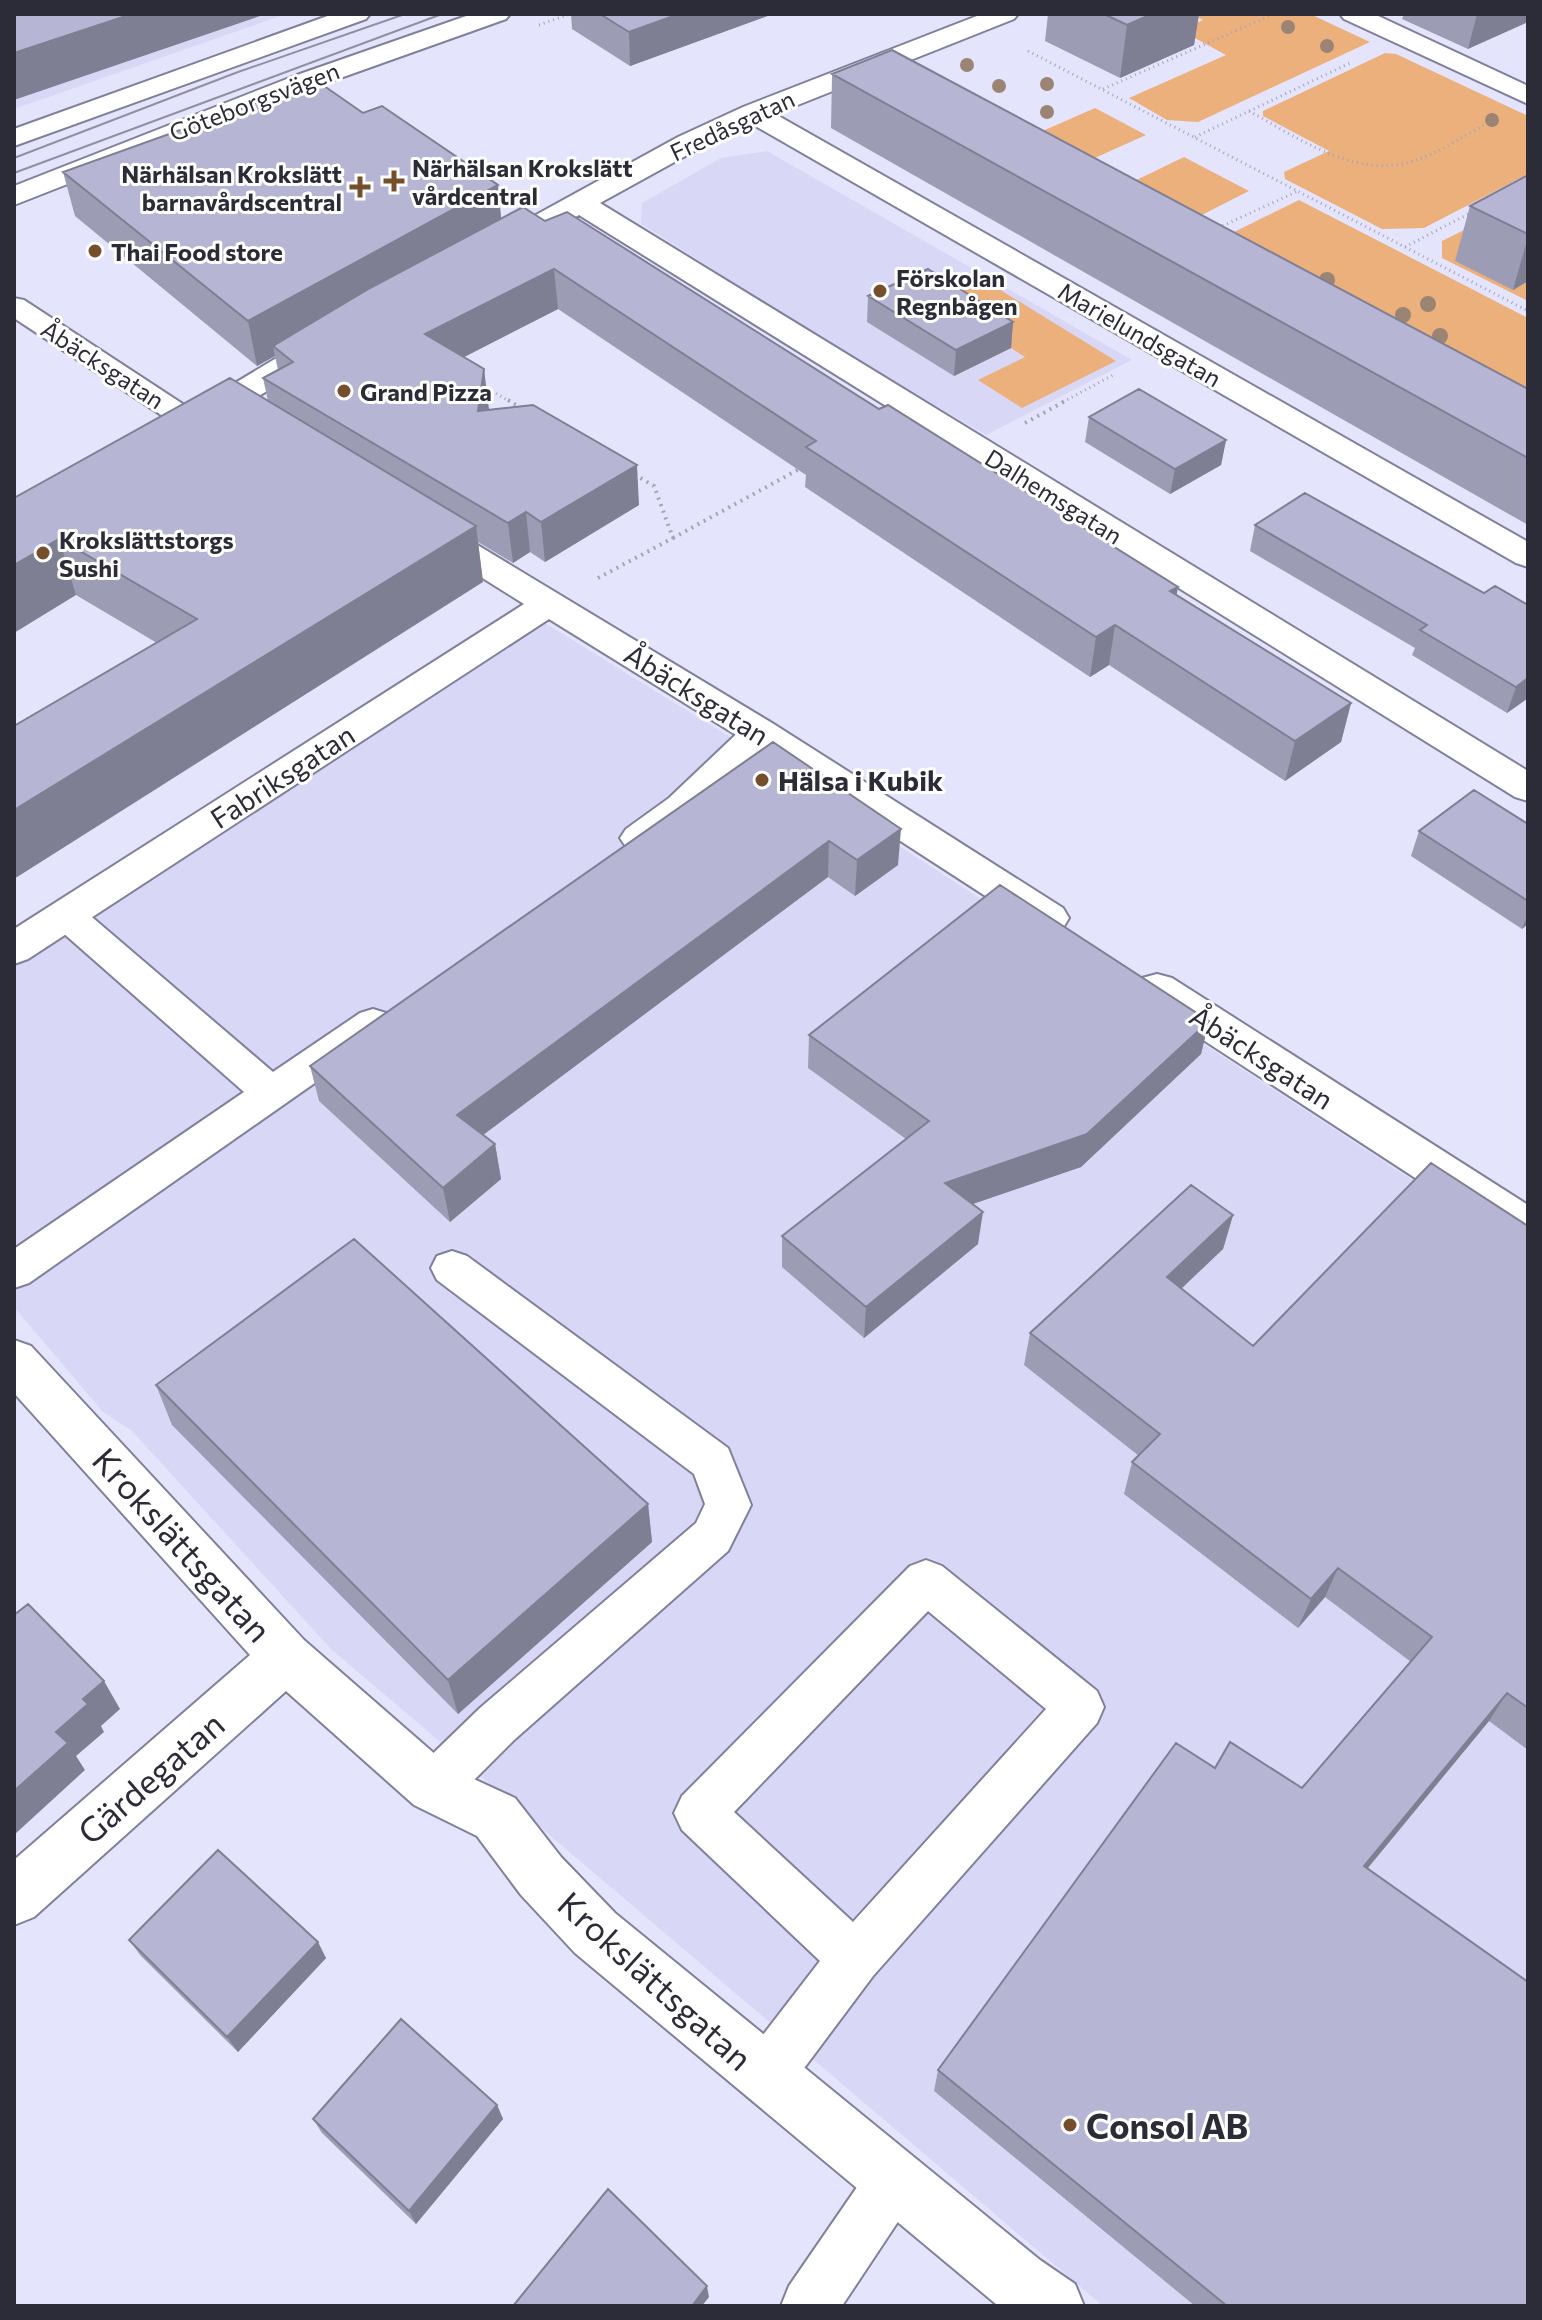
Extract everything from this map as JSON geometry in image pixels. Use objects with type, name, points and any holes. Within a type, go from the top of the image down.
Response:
[{"type":"street","name":"Göteborgsvägen","points":[[14,138],[357,14]]},
{"type":"street","name":"Göteborgsvägen","points":[[14,196],[306,81],[497,14]]},
{"type":"street","name":"Fredåsgatan","points":[[472,261],[688,143],[753,113],[1005,14]]},
{"type":"street","points":[[1353,14],[1528,96]]},
{"type":"street","name":"Marielundsgatan","points":[[753,113],[1528,556]]},
{"type":"street","name":"Dalhemsgatan","points":[[580,203],[1528,788]]},
{"type":"street","points":[[164,438],[221,416],[338,335]]},
{"type":"street","name":"Åbäcksgatan","points":[[400,512],[759,732],[1076,936]]},
{"type":"street","name":"Fabriksgatan","points":[[14,949],[550,603]]},
{"type":"street","name":"Åbäcksgatan","points":[[1128,970],[1528,1228]]},
{"type":"street","name":"Krokslättsgatan","points":[[14,1360],[286,1657],[433,1787],[496,1817],[541,1876],[595,1933],[765,2076],[1018,2282],[1053,2306]]},
{"type":"street","name":"Gärdegatan","points":[[14,1897],[286,1657]]},
{"type":"lane","name":"Åbäcksgatan","points":[[14,306],[221,416]]},
{"type":"lane","points":[[612,858],[681,806],[759,732]]},
{"type":"lane","points":[[66,915],[270,1092]]},
{"type":"lane","points":[[14,1271],[401,1004]]},
{"type":"lane","points":[[433,1787],[497,1724],[712,1537],[728,1505],[712,1462],[452,1268]]},
{"type":"lane","points":[[765,2076],[855,1958],[1080,1707],[926,1581],[699,1813],[855,1958]]},
{"type":"lane","points":[[809,2306],[894,2180]]},
{"type":"path","points":[[1102,89],[1274,14]]},
{"type":"path","points":[[977,25],[1528,311]]},
{"type":"path","points":[[1194,137],[1403,38]]},
{"type":"path","points":[[1249,111],[1333,155],[1370,165],[1413,161],[1490,122]]},
{"type":"path","points":[[1208,233],[1297,191]]},
{"type":"path","points":[[1404,248],[1487,204]]},
{"type":"path","points":[[973,447],[1116,374]]},
{"type":"path","points":[[474,381],[529,412]]},
{"type":"path","points":[[550,603],[806,466]]},
{"type":"path","points":[[629,471],[654,486],[673,538]]},
{"type":"shaded area","points":[[14,14],[286,14],[14,109]]},
{"type":"shaded area","points":[[1192,14],[1310,14],[1370,42],[1198,122],[1167,120],[1129,98],[1226,55],[1180,30],[1203,20]]},
{"type":"shaded area","points":[[1385,53],[1396,54],[1528,116],[1528,174],[1424,228],[1382,229],[1285,179],[1284,172],[1329,151],[1263,116],[1263,111]]},
{"type":"shaded area","points":[[1095,108],[1146,135],[1079,165],[1029,137]]},
{"type":"shaded area","name":"Förskolan Regnbågen","points":[[767,151],[1132,360],[986,435],[854,358],[641,224],[642,203],[721,158]]},
{"type":"shaded area","points":[[1184,157],[1249,191],[1188,222],[1122,187]]},
{"type":"shaded area","points":[[1528,198],[1528,301],[1442,258],[1442,241]]},
{"type":"shaded area","points":[[1299,200],[1528,318],[1528,408],[1224,237]]},
{"type":"shaded area","points":[[971,272],[1116,361],[1022,408],[978,380],[1025,357],[926,294]]},
{"type":"shaded area","points":[[540,620],[764,758],[1528,1255],[1528,2306],[1103,2306],[331,1649],[132,1431],[103,1412],[14,1307],[14,962]]},
{"type":"building","points":[[14,14],[132,14],[14,53]]},
{"type":"building","points":[[600,14],[679,14],[629,32]]},
{"type":"building","points":[[1104,14],[1152,14],[1127,25]]},
{"type":"building","points":[[892,50],[1528,389],[1528,458],[832,74]]},
{"type":"building","points":[[317,81],[363,113],[382,106],[498,185],[248,321],[63,172]]},
{"type":"building","points":[[1528,175],[1528,234],[1470,206]]},
{"type":"building","points":[[523,207],[545,221],[567,212],[879,409],[888,405],[1178,587],[1170,591],[1351,703],[1295,741],[1115,625],[1096,637],[806,447],[816,441],[554,269],[425,334],[484,369],[478,411],[533,405],[637,465],[541,522],[526,512],[508,523],[263,378],[293,362],[273,346],[370,288]]},
{"type":"building","points":[[928,269],[1013,322],[956,350],[868,296]]},
{"type":"building","points":[[230,378],[476,526],[14,810],[14,726],[197,619],[59,539],[14,565],[14,498]]},
{"type":"building","points":[[1139,389],[1226,440],[1175,469],[1089,417]]},
{"type":"building","points":[[1305,493],[1484,593],[1495,586],[1528,605],[1528,678],[1516,687],[1420,630],[1427,625],[1255,525]]},
{"type":"building","points":[[773,742],[901,829],[857,860],[829,841],[457,1115],[495,1144],[443,1188],[310,1066]]},
{"type":"building","points":[[1474,790],[1528,824],[1528,901],[1419,831]]},
{"type":"building","points":[[1000,885],[1209,1021],[1087,1134],[945,1183],[983,1212],[866,1307],[782,1236],[929,1121],[809,1035]]},
{"type":"building","points":[[1431,1163],[1528,1226],[1528,1708],[1507,1693],[1364,1866],[1528,1982],[1528,2306],[1227,2306],[938,2070],[1176,1743],[1215,1768],[1230,1742],[1302,1788],[1432,1637],[1338,1568],[1311,1599],[1132,1462],[1160,1434],[1030,1333],[1191,1185],[1233,1215],[1167,1277],[1253,1346]]},
{"type":"building","points":[[354,1239],[648,1504],[448,1680],[156,1385]]},
{"type":"building","points":[[28,1604],[104,1681],[83,1699],[88,1704],[56,1732],[68,1743],[14,1791],[14,1615]]},
{"type":"building","points":[[218,1850],[318,1942],[227,2037],[129,1940]]},
{"type":"building","points":[[401,2019],[497,2105],[409,2211],[313,2119]]},
{"type":"building","points":[[608,2189],[707,2286],[692,2306],[513,2306]]},
{"type":"tram line","points":[[14,158],[238,72],[405,14]]},
{"type":"tram line","points":[[14,173],[442,14]]},
{"type":"place","name":"Närhälsan Krokslätt vårdcentral","points":[[394,181]]},
{"type":"place","name":"Närhälsan Krokslätt barnavårdscentral","points":[[360,187]]},
{"type":"place","name":"Thai Food store","points":[[95,251]]},
{"type":"place","name":"Förskolan Regnbågen","points":[[880,291]]},
{"type":"place","name":"Grand Pizza","points":[[344,391]]},
{"type":"place","name":"Krokslättstorgs Sushi","points":[[43,553]]},
{"type":"place","name":"Hälsa i Kubik","points":[[762,780]]},
{"type":"place","name":"Consol AB","points":[[1070,2125]]}]
